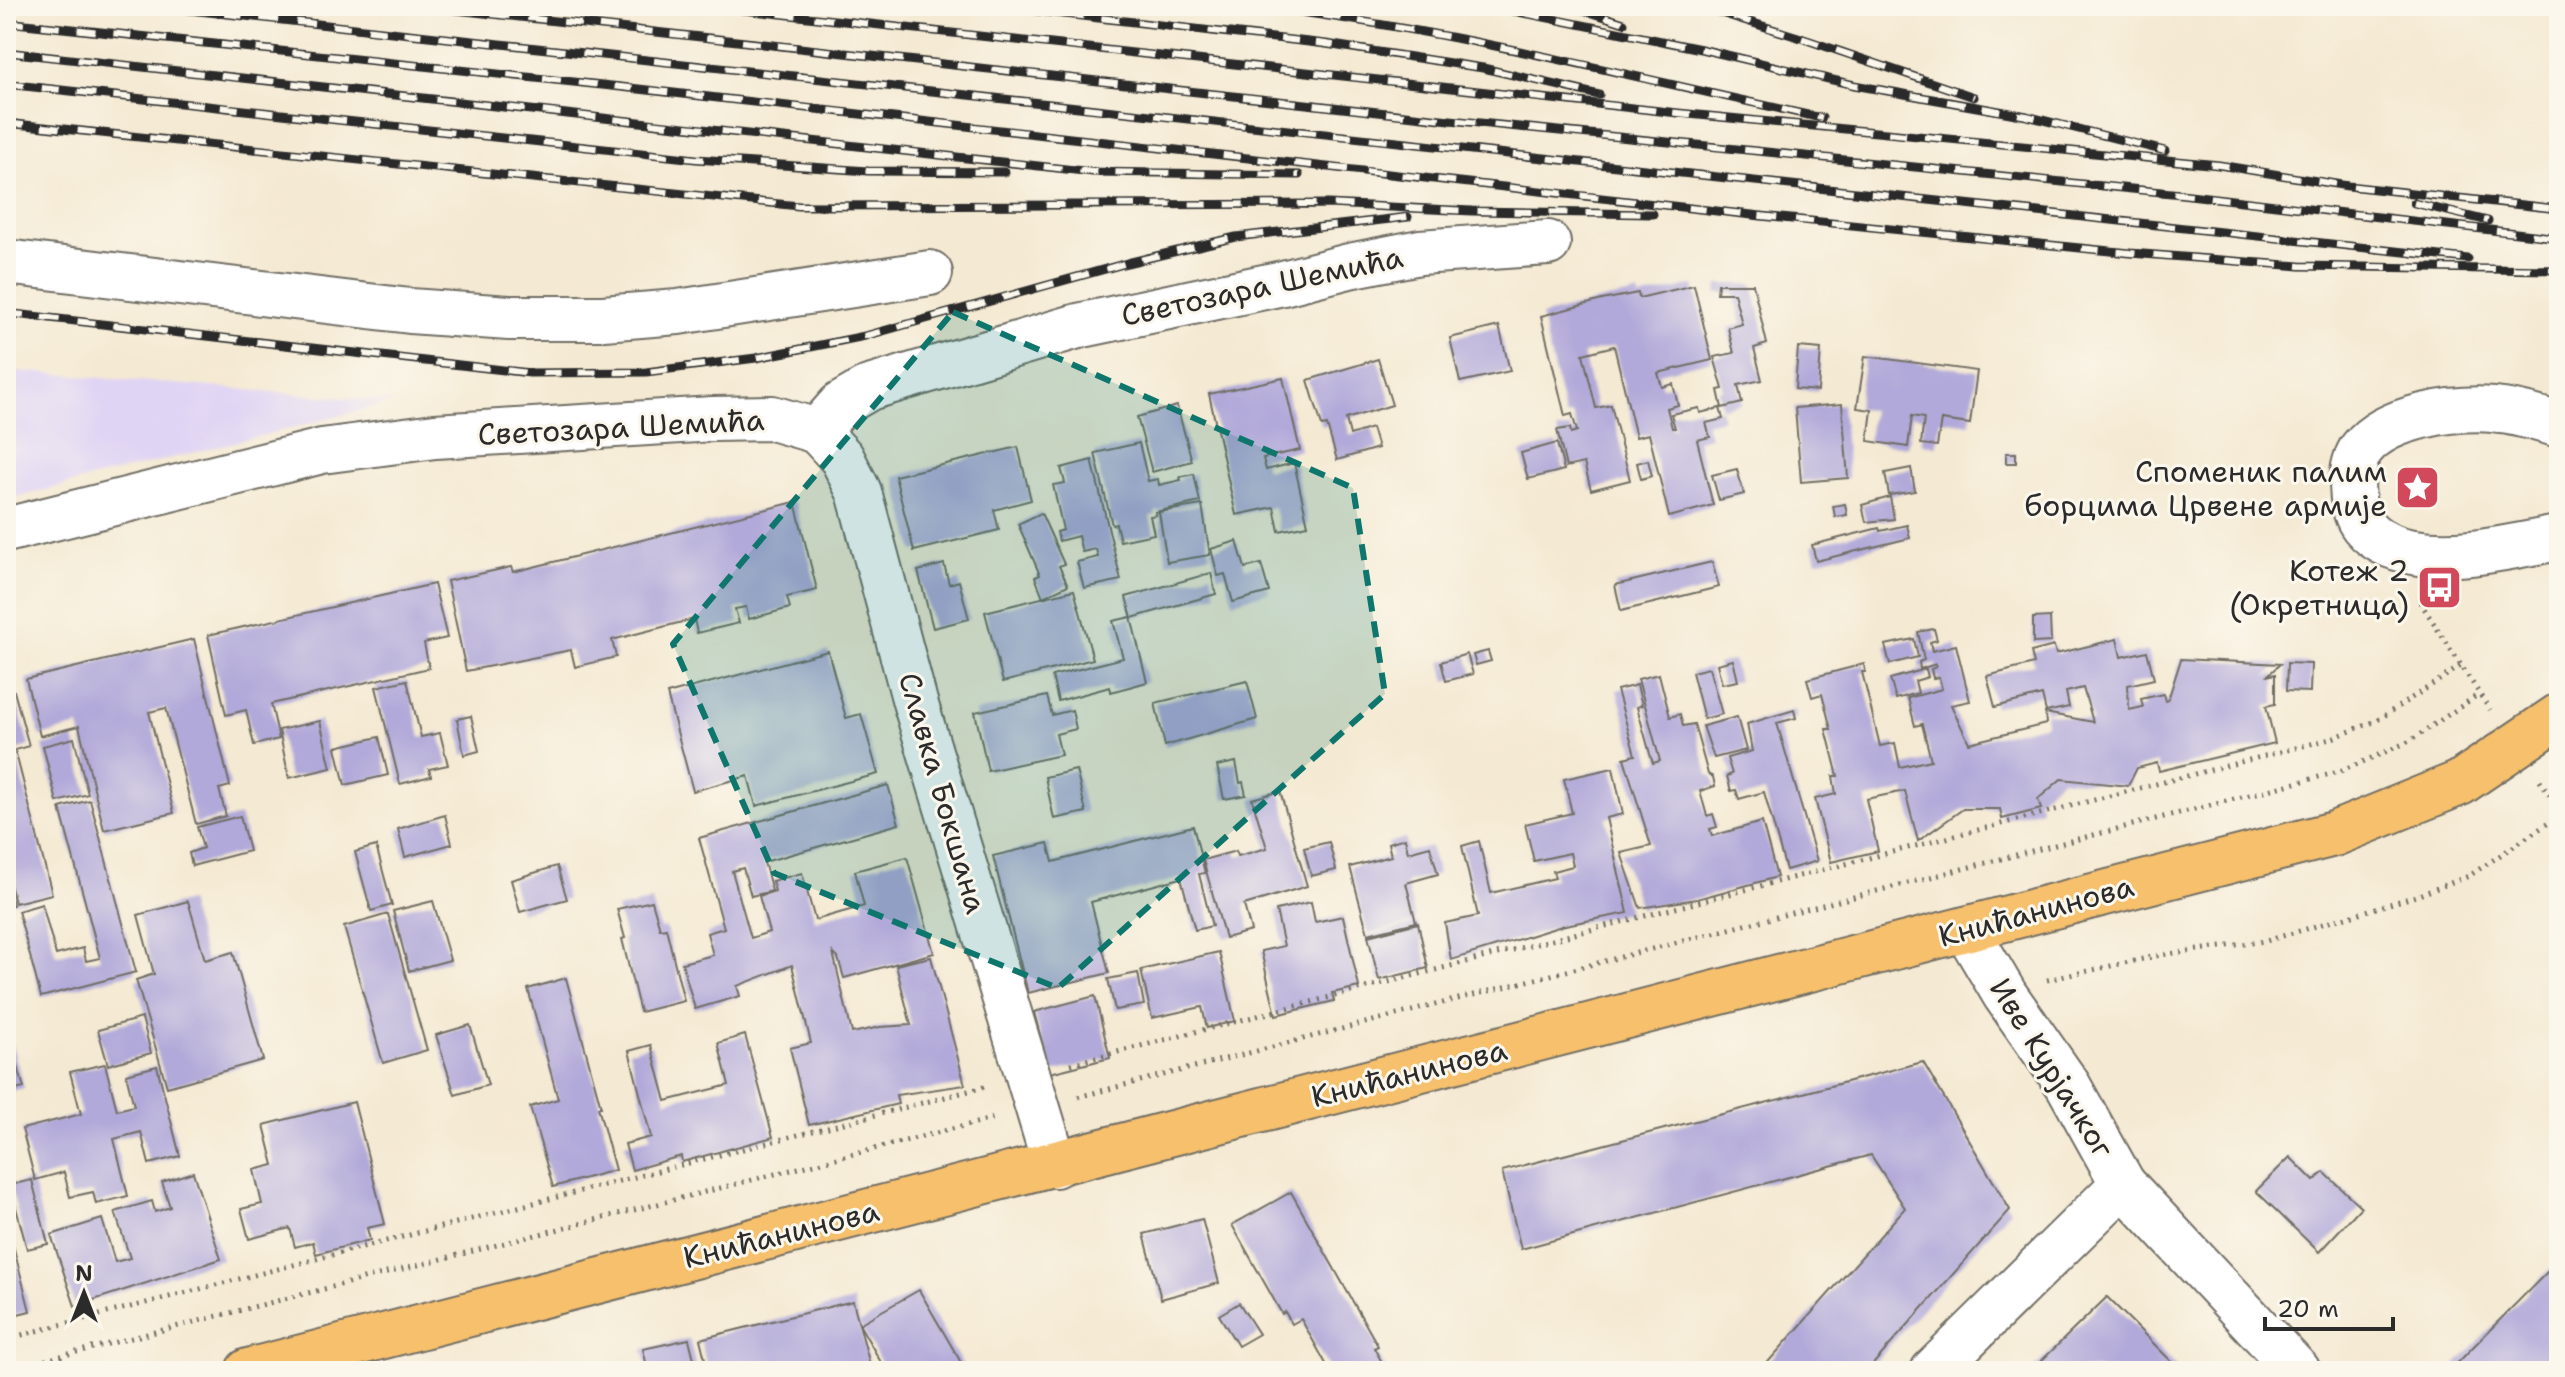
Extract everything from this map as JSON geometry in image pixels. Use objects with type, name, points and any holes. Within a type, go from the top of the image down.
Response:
[{"type":"main road","name":"Книћанинова","points":[[248,1371],[2334,834],[2460,783],[2516,747],[2556,712]]},
{"type":"street","name":"Светозара Шемића","points":[[6,530],[322,451],[435,436],[757,418],[772,418],[817,431],[840,405],[869,388],[1078,326],[1420,252],[1548,243]]},
{"type":"street","points":[[6,262],[410,311],[509,318],[603,318],[678,312],[930,273]]},
{"type":"street","points":[[2559,425],[2531,415],[2491,410],[2442,413],[2408,420],[2382,432],[2362,448],[2352,473],[2352,498],[2362,526],[2380,542],[2413,552],[2453,554],[2559,538]]},
{"type":"street","name":"Славка Бокшана","points":[[817,431],[842,458],[859,492],[915,702],[1055,1165]]},
{"type":"street","name":"Иве Курјачког","points":[[1933,1371],[2123,1184],[2068,1085],[2005,995],[1966,929]]},
{"type":"street","points":[[2123,1184],[2298,1371]]},
{"type":"path","points":[[6,1339],[2342,771],[2410,741],[2479,694],[2420,602]]},
{"type":"path","points":[[6,1370],[2330,739],[2376,721],[2461,666]]},
{"type":"path","points":[[2543,785],[2559,810]]},
{"type":"path","points":[[2005,995],[2017,988],[2132,960],[2266,941],[2390,905],[2469,876],[2559,816]]},
{"type":"highlighted area","points":[[953,312],[1353,488],[1385,694],[1058,988],[774,873],[673,644]]},
{"type":"shaded area","points":[[6,370],[394,402],[6,500]]},
{"type":"building","points":[[1718,284],[1753,284],[1767,344],[1754,348],[1762,380],[1738,385],[1742,403],[1722,408],[1718,390],[1723,389],[1714,357],[1734,353],[1728,328],[1742,324],[1734,293],[1717,293]]},
{"type":"building","points":[[1694,285],[1712,360],[1658,373],[1662,387],[1673,384],[1678,405],[1667,408],[1672,428],[1675,428],[1671,414],[1699,408],[1700,413],[1720,408],[1723,419],[1706,423],[1710,437],[1697,440],[1713,505],[1669,517],[1649,434],[1636,437],[1614,346],[1583,354],[1596,408],[1611,405],[1630,480],[1591,490],[1584,463],[1566,467],[1557,430],[1570,428],[1571,433],[1577,431],[1572,414],[1565,416],[1541,316],[1602,300],[1638,293],[1639,298]]},
{"type":"building","points":[[1499,326],[1510,371],[1460,382],[1450,338]]},
{"type":"building","points":[[1798,347],[1821,349],[1818,391],[1795,389]]},
{"type":"building","points":[[1865,356],[1977,371],[1970,424],[1941,420],[1937,446],[1921,444],[1924,418],[1912,416],[1908,447],[1868,441],[1872,410],[1857,408]]},
{"type":"building","points":[[1378,359],[1392,405],[1346,419],[1350,435],[1372,428],[1378,448],[1337,460],[1327,425],[1322,426],[1308,380]]},
{"type":"building","points":[[1283,378],[1300,450],[1263,458],[1266,470],[1294,463],[1308,525],[1279,531],[1274,507],[1236,515],[1209,394]]},
{"type":"building","points":[[1842,404],[1848,478],[1801,482],[1795,408]]},
{"type":"building","points":[[1177,406],[1192,461],[1152,472],[1137,417]]},
{"type":"building","points":[[1139,443],[1148,481],[1158,479],[1159,485],[1194,474],[1200,502],[1155,512],[1156,515],[1150,516],[1154,534],[1120,541],[1116,524],[1112,525],[1095,453]]},
{"type":"building","points":[[1557,443],[1564,470],[1528,479],[1521,453]]},
{"type":"building","points":[[1018,447],[1031,500],[994,510],[999,530],[914,551],[895,476]]},
{"type":"building","points":[[2006,453],[2016,453],[2016,463],[2006,463]]},
{"type":"building","points":[[1092,460],[1121,580],[1084,588],[1077,562],[1098,557],[1096,549],[1082,552],[1078,536],[1059,541],[1057,532],[1063,530],[1053,485],[1065,483],[1061,468]]},
{"type":"building","points":[[1648,460],[1652,476],[1641,479],[1637,463]]},
{"type":"building","points":[[1911,468],[1915,491],[1889,495],[1885,473]]},
{"type":"building","points":[[1737,469],[1744,494],[1719,500],[1712,475]]},
{"type":"building","points":[[1890,497],[1894,519],[1866,522],[1862,505]]},
{"type":"building","points":[[795,502],[817,590],[787,597],[790,608],[749,619],[746,607],[735,609],[739,623],[697,633],[694,619],[612,640],[616,657],[575,667],[571,650],[466,671],[447,581],[511,567],[513,572]]},
{"type":"building","points":[[1845,504],[1847,515],[1835,517],[1833,506]]},
{"type":"building","points":[[1202,505],[1210,555],[1167,562],[1159,512]]},
{"type":"building","points":[[1041,513],[1064,564],[1059,566],[1068,585],[1043,597],[1035,577],[1040,575],[1018,524]]},
{"type":"building","points":[[1907,525],[1910,538],[1816,561],[1812,545],[1879,528],[1880,531]]},
{"type":"building","points":[[1237,541],[1245,568],[1261,564],[1269,592],[1233,602],[1225,574],[1218,576],[1211,549]]},
{"type":"building","points":[[1712,562],[1719,587],[1621,611],[1615,585]]},
{"type":"building","points":[[944,564],[949,584],[959,581],[969,619],[933,628],[918,571]]},
{"type":"building","points":[[1211,573],[1216,594],[1132,618],[1126,597]]},
{"type":"building","points":[[434,584],[447,638],[424,643],[429,668],[271,704],[279,739],[254,745],[246,710],[226,715],[208,635]]},
{"type":"building","points":[[1074,590],[1093,659],[1003,682],[985,612]]},
{"type":"building","points":[[1131,617],[1147,682],[1111,692],[1110,687],[1058,701],[1052,676],[1123,658],[1113,621]]},
{"type":"building","points":[[2050,617],[2051,642],[2033,643],[2033,618]]},
{"type":"building","points":[[1934,629],[1937,640],[1930,642],[1932,651],[1956,645],[1970,701],[1951,705],[1969,743],[2046,724],[2045,713],[2093,722],[2083,688],[2066,692],[2069,707],[2046,712],[2042,695],[1995,707],[1987,676],[2034,664],[2031,652],[2054,646],[2056,654],[2117,639],[2121,657],[2147,651],[2154,679],[2128,685],[2129,710],[2143,707],[2141,699],[2163,694],[2165,701],[2168,700],[2181,659],[2280,664],[2267,676],[2275,674],[2275,704],[2266,706],[2275,743],[2159,771],[2157,763],[2137,768],[2128,786],[2061,779],[2038,799],[2041,809],[2002,819],[2000,809],[1963,809],[1918,841],[1905,791],[1866,799],[1878,851],[1831,862],[1815,799],[1836,794],[1833,776],[1838,776],[1826,729],[1831,729],[1822,694],[1812,697],[1807,679],[1864,664],[1865,672],[1862,672],[1880,746],[1895,743],[1900,767],[1931,760],[1922,724],[1915,726],[1908,698],[1942,689],[1939,677],[1933,678],[1931,669],[1936,664],[1920,669],[1919,662],[1924,660],[1918,632]]},
{"type":"building","points":[[194,639],[230,786],[219,789],[226,816],[196,824],[166,708],[149,712],[174,813],[104,830],[79,726],[40,736],[26,679]]},
{"type":"building","points":[[1914,639],[1918,657],[1890,664],[1885,645]]},
{"type":"building","points":[[828,651],[846,718],[861,714],[878,774],[756,806],[748,776],[693,791],[667,694]]},
{"type":"building","points":[[1488,651],[1491,661],[1476,665],[1473,655]]},
{"type":"building","points":[[1467,654],[1473,674],[1446,681],[1441,662]]},
{"type":"building","points":[[1733,660],[1738,681],[1722,684],[1717,664]]},
{"type":"building","points":[[2287,663],[2311,664],[2310,692],[2286,691]]},
{"type":"building","points":[[1709,668],[1722,714],[1704,719],[1692,672]]},
{"type":"building","points":[[1926,669],[1928,677],[1915,681],[1918,693],[1896,699],[1890,679]]},
{"type":"building","points":[[1659,674],[1670,717],[1680,714],[1683,726],[1694,724],[1708,774],[1713,777],[1715,786],[1700,791],[1707,816],[1713,814],[1717,827],[1710,829],[1712,836],[1762,822],[1777,877],[1697,899],[1640,908],[1621,853],[1651,846],[1624,758],[1635,755],[1617,690],[1637,685],[1642,705],[1637,707],[1650,754],[1653,763],[1660,761],[1638,679]]},
{"type":"building","points":[[407,680],[421,737],[440,733],[448,765],[429,769],[431,776],[400,784],[376,687]]},
{"type":"building","points":[[1247,681],[1257,719],[1165,746],[1155,703]]},
{"type":"building","points":[[14,691],[29,746],[15,750],[52,894],[15,903],[6,869],[6,693]]},
{"type":"building","points":[[1047,696],[1052,715],[1072,710],[1076,729],[1056,734],[1061,755],[988,771],[975,712]]},
{"type":"building","points":[[1794,710],[1796,718],[1777,723],[1817,861],[1786,870],[1764,792],[1739,799],[1736,790],[1731,791],[1727,776],[1732,774],[1727,758],[1752,751],[1747,724]]},
{"type":"building","points":[[471,716],[479,751],[464,755],[457,719]]},
{"type":"building","points":[[1737,717],[1746,750],[1714,758],[1703,726]]},
{"type":"building","points":[[320,721],[331,768],[289,778],[279,730]]},
{"type":"building","points":[[379,737],[388,775],[345,785],[336,747]]},
{"type":"building","points":[[74,738],[88,794],[57,802],[43,746]]},
{"type":"building","points":[[1236,762],[1246,795],[1224,799],[1217,766]]},
{"type":"building","points":[[1613,768],[1623,814],[1606,818],[1628,913],[1565,925],[1451,960],[1445,923],[1478,916],[1462,846],[1479,841],[1491,893],[1555,878],[1553,871],[1573,866],[1570,853],[1534,861],[1525,824],[1572,813],[1564,779]]},
{"type":"building","points":[[1076,770],[1086,812],[1054,819],[1045,777]]},
{"type":"building","points":[[888,785],[899,824],[764,862],[772,891],[751,896],[743,868],[732,871],[751,938],[769,932],[759,896],[775,891],[772,881],[802,873],[815,920],[864,906],[855,871],[907,857],[934,953],[844,978],[838,958],[833,953],[852,1033],[911,1025],[896,965],[931,957],[965,1085],[896,1095],[898,1104],[809,1125],[790,1048],[811,1043],[792,965],[737,986],[740,996],[695,1009],[682,963],[713,955],[707,933],[724,928],[699,838]]},
{"type":"building","points":[[1280,791],[1307,886],[1244,905],[1251,931],[1225,938],[1203,860],[1236,851],[1238,856],[1267,848],[1252,799]]},
{"type":"building","points":[[90,800],[136,972],[41,997],[18,911],[42,904],[56,955],[83,948],[86,961],[100,958],[60,808]]},
{"type":"building","points":[[445,815],[452,844],[405,857],[398,829]]},
{"type":"building","points":[[240,816],[249,851],[192,866],[189,853],[203,848],[197,827]]},
{"type":"building","points":[[1193,826],[1205,873],[1199,874],[1212,926],[1195,930],[1181,878],[1091,902],[1109,973],[1028,993],[993,856],[1048,843],[1053,862]]},
{"type":"building","points":[[1405,838],[1408,852],[1430,846],[1438,874],[1406,883],[1416,922],[1368,934],[1350,867],[1391,856],[1388,843]]},
{"type":"building","points":[[1329,842],[1336,870],[1311,876],[1304,848]]},
{"type":"building","points":[[376,846],[392,905],[371,911],[355,852]]},
{"type":"building","points":[[557,866],[567,899],[520,912],[511,880]]},
{"type":"building","points":[[6,881],[13,905],[6,907]]},
{"type":"building","points":[[188,901],[205,960],[233,952],[263,1060],[167,1087],[136,980],[154,974],[138,915]]},
{"type":"building","points":[[433,901],[450,960],[409,971],[393,911]]},
{"type":"building","points":[[652,901],[660,929],[666,928],[684,1001],[640,1012],[617,909]]},
{"type":"building","points":[[1311,902],[1315,922],[1343,916],[1359,987],[1332,993],[1334,1001],[1276,1015],[1261,951],[1284,946],[1276,910]]},
{"type":"building","points":[[388,914],[427,1050],[383,1063],[344,927]]},
{"type":"building","points":[[1418,923],[1428,968],[1379,980],[1368,936]]},
{"type":"building","points":[[1219,952],[1235,1021],[1207,1028],[1202,1007],[1152,1018],[1141,970]]},
{"type":"building","points":[[1138,973],[1144,1005],[1115,1010],[1108,979]]},
{"type":"building","points":[[566,978],[615,1170],[553,1187],[530,1107],[558,1099],[528,989]]},
{"type":"building","points":[[1095,996],[1110,1058],[1050,1073],[1034,1012]]},
{"type":"building","points":[[142,1018],[151,1053],[108,1065],[98,1030]]},
{"type":"building","points":[[470,1025],[488,1085],[455,1095],[436,1035]]},
{"type":"building","points":[[745,1035],[773,1137],[682,1162],[681,1156],[632,1170],[625,1144],[651,1137],[629,1051],[651,1045],[666,1101],[729,1085],[718,1043]]},
{"type":"building","points":[[11,1042],[24,1088],[6,1092],[6,1043]]},
{"type":"building","points":[[1923,1062],[2010,1210],[1867,1371],[1760,1371],[1905,1208],[1871,1155],[1521,1249],[1502,1171]]},
{"type":"building","points":[[105,1064],[117,1110],[134,1106],[126,1074],[157,1066],[180,1156],[149,1164],[141,1132],[114,1139],[128,1196],[96,1204],[93,1192],[70,1197],[64,1172],[35,1180],[22,1129],[81,1114],[70,1072]]},
{"type":"building","points":[[354,1102],[385,1224],[367,1228],[370,1240],[316,1254],[313,1242],[295,1247],[290,1228],[249,1239],[241,1209],[262,1204],[254,1170],[274,1165],[264,1125]]},
{"type":"building","points":[[2290,1157],[2314,1181],[2324,1172],[2361,1207],[2319,1252],[2256,1191]]},
{"type":"building","points":[[193,1172],[221,1259],[75,1306],[51,1235],[102,1219],[115,1262],[130,1258],[115,1212],[152,1201],[155,1212],[170,1207],[162,1182]]},
{"type":"building","points":[[32,1180],[48,1244],[27,1249],[10,1185]]},
{"type":"building","points":[[1291,1192],[1378,1346],[1374,1348],[1387,1371],[1330,1371],[1301,1319],[1292,1324],[1285,1312],[1282,1314],[1232,1225]]},
{"type":"building","points":[[6,1218],[30,1311],[6,1317]]},
{"type":"building","points":[[1202,1219],[1219,1283],[1161,1299],[1144,1234]]},
{"type":"building","points":[[2559,1260],[2559,1371],[2450,1371],[2470,1350]]},
{"type":"building","points":[[919,1290],[966,1371],[886,1371],[859,1324]]},
{"type":"building","points":[[2107,1297],[2177,1367],[2180,1371],[2033,1369]]},
{"type":"building","points":[[853,1301],[871,1369],[708,1371],[700,1339]]},
{"type":"building","points":[[1239,1303],[1259,1334],[1238,1346],[1219,1315]]},
{"type":"building","points":[[689,1339],[697,1371],[648,1371],[643,1349]]},
{"type":"railway","points":[[153,6],[2468,259]]},
{"type":"railway","points":[[420,6],[1450,120],[2181,194],[2559,238]]},
{"type":"railway","points":[[707,6],[1678,113],[2219,165],[2348,186],[2559,209]]},
{"type":"railway","points":[[994,6],[1326,44],[1483,68],[1599,95]]},
{"type":"railway","points":[[1252,6],[1467,40],[1822,118]]},
{"type":"railway","points":[[1489,6],[1701,49],[1854,85],[2027,116],[2165,151]]},
{"type":"railway","points":[[1571,6],[1624,23]]},
{"type":"railway","points":[[1699,6],[1974,97]]},
{"type":"railway","points":[[6,22],[621,87],[1761,216],[2130,253],[2300,266],[2559,270]]},
{"type":"railway","points":[[6,52],[1093,172],[1299,175]]},
{"type":"railway","points":[[6,84],[696,159],[868,171],[1005,172]]},
{"type":"railway","points":[[6,123],[799,206],[1328,204],[1472,211],[1653,214]]},
{"type":"railway","points":[[2414,203],[2488,221]]},
{"type":"railway","points":[[6,313],[530,373],[646,372],[756,358],[865,336],[1127,263],[1236,237],[1408,217]]},
{"type":"place","name":"Споменик палим борцима Црвене армије","points":[[2418,488]]},
{"type":"place","name":"Котеж 2 (Окретница)","points":[[2440,587]]}]
